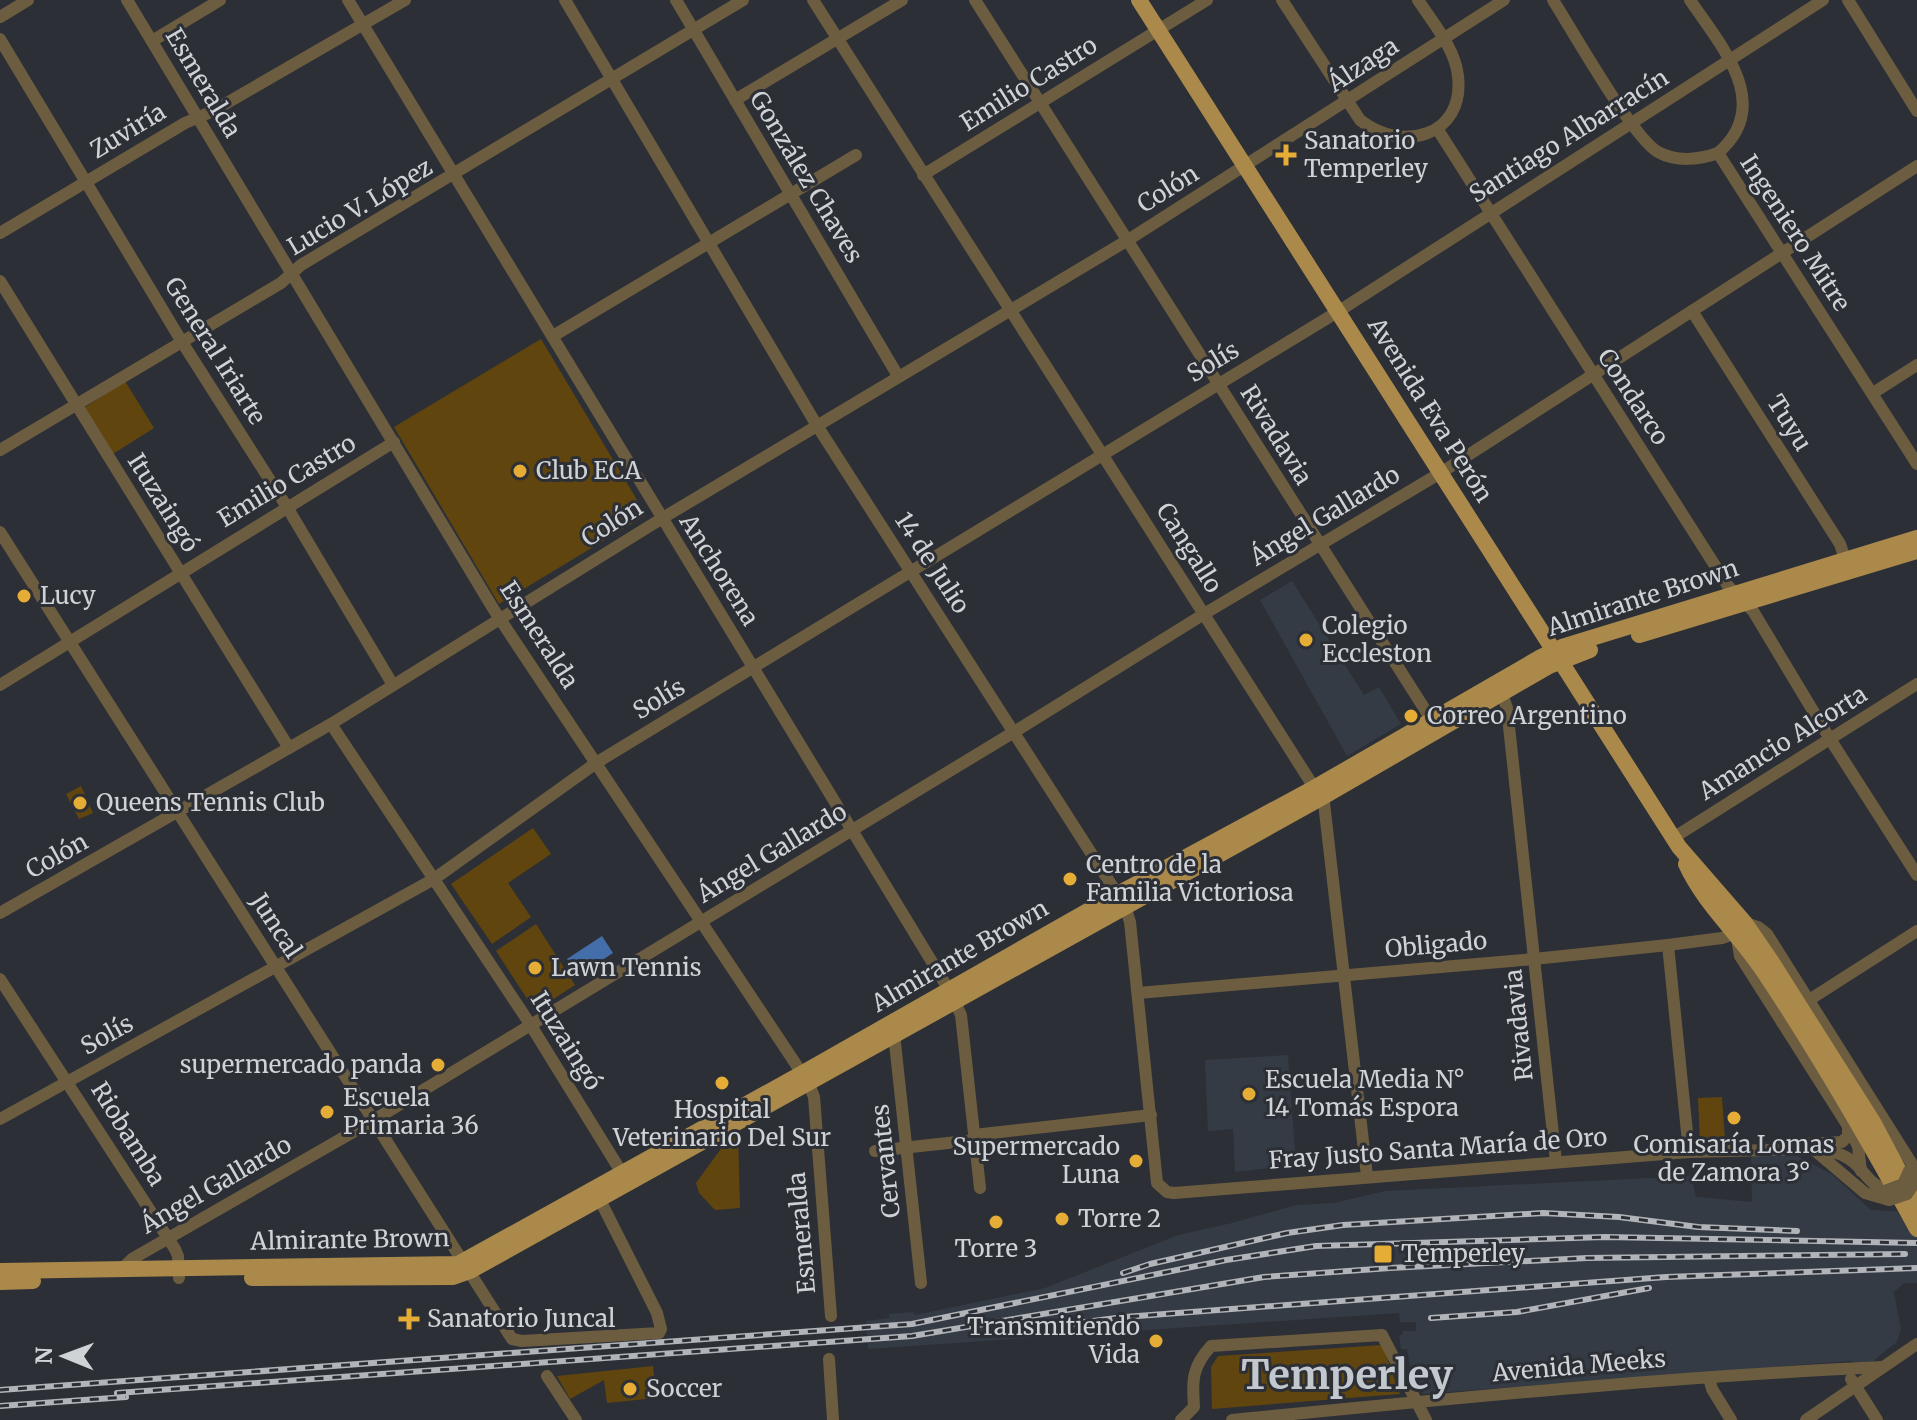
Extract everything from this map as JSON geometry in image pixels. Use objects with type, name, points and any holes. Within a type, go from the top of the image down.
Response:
[{"type":"main road","name":"Avenida Eva Perón","points":[[1139,0],[1676,843],[1697,885],[1741,928]]},
{"type":"main road","name":"Almirante Brown","points":[[1740,598],[1845,559],[1917,538]]},
{"type":"main road","name":"Almirante Brown","points":[[466,1266],[1120,900],[1318,793],[1557,655],[1740,598],[1917,551]]},
{"type":"main road","name":"Almirante Brown","points":[[1435,725],[1502,694],[1557,655]]},
{"type":"main road","points":[[1741,928],[1873,1122],[1917,1205]]},
{"type":"main road","points":[[1741,928],[1862,1130],[1917,1229]]},
{"type":"main road","name":"Almirante Brown","points":[[805,1079],[894,1034],[952,996]]},
{"type":"main road","name":"Almirante Brown","points":[[0,1282],[179,1273],[466,1266],[600,1200],[625,1178]]},
{"type":"main road","name":"Almirante Brown","points":[[0,1271],[123,1268],[179,1273]]},
{"type":"street","points":[[0,17],[28,0]]},
{"type":"street","name":"Esmeralda","points":[[127,0],[499,618],[805,1079],[814,1097],[831,1316]]},
{"type":"street","points":[[152,41],[220,0]]},
{"type":"street","name":"Anchorena","points":[[348,0],[952,996],[961,1015],[980,1188]]},
{"type":"street","name":"Zuviría","points":[[0,233],[185,123],[405,0]]},
{"type":"street","name":"14 de Julio","points":[[565,0],[816,424],[1120,900],[1130,922],[1157,1183]]},
{"type":"street","name":"González Chaves","points":[[676,0],[898,376]]},
{"type":"street","name":"Lucio V. López","points":[[0,450],[281,283],[301,265],[743,0]]},
{"type":"street","name":"Cangallo","points":[[813,0],[1318,793],[1327,813],[1367,1176]]},
{"type":"street","points":[[735,100],[902,0]]},
{"type":"street","name":"Rivadavia","points":[[975,0],[1435,725]]},
{"type":"street","name":"Emilio Castro","points":[[923,175],[1207,0]]},
{"type":"street","points":[[1282,0],[1360,120],[1388,136],[1412,137],[1438,130],[1451,114],[1458,92],[1457,65],[1418,0]]},
{"type":"street","name":"Álzaga","points":[[1246,166],[1504,0]]},
{"type":"street","name":"Ingeniero Mitre","points":[[1553,0],[1631,122],[1650,146],[1667,156],[1700,158],[1718,153],[1917,464]]},
{"type":"street","points":[[1690,0],[1740,80],[1743,102],[1737,128],[1731,141],[1718,153]]},
{"type":"street","name":"Santiago Albarracín","points":[[1339,311],[1823,0]]},
{"type":"street","points":[[1848,0],[1917,111]]},
{"type":"street","name":"General Iriarte","points":[[0,39],[393,685]]},
{"type":"street","name":"Condarco","points":[[1438,130],[1917,875]]},
{"type":"street","points":[[553,336],[856,155]]},
{"type":"street","name":"Colón","points":[[0,913],[331,724],[816,424],[1128,240],[1246,166]]},
{"type":"street","name":"Ángel Gallardo","points":[[123,1268],[132,1259],[374,1120],[1442,472],[1917,166]]},
{"type":"street","name":"Ituzaingó","points":[[0,281],[289,748]]},
{"type":"street","name":"Solís","points":[[0,1119],[434,879],[596,763],[1339,311]]},
{"type":"street","name":"Tuyu","points":[[1692,311],[1840,544],[1845,559]]},
{"type":"street","points":[[1873,393],[1917,365]]},
{"type":"street","name":"Emilio Castro","points":[[0,685],[394,442]]},
{"type":"street","name":"Juncal","points":[[0,532],[374,1120],[507,1336],[517,1340],[655,1334],[661,1329],[657,1313],[600,1200]]},
{"type":"street","name":"Amancio Alcorta","points":[[1676,843],[1917,684]]},
{"type":"street","name":"Rivadavia","points":[[1502,694],[1507,708],[1556,1162]]},
{"type":"street","name":"Ituzaingó","points":[[331,724],[530,1024],[625,1178]]},
{"type":"street","points":[[1811,1146],[1865,1193],[1888,1195],[1915,1173],[1767,934],[1758,927],[1741,928],[1740,956],[1848,1126],[1858,1146],[1861,1171]]},
{"type":"street","name":"Obligado","points":[[1138,993],[1668,945],[1722,938],[1741,928]]},
{"type":"street","points":[[1809,1000],[1917,931]]},
{"type":"street","points":[[1668,945],[1689,1152]]},
{"type":"street","name":"Riobamba","points":[[0,979],[168,1238],[178,1256],[179,1273]]},
{"type":"street","name":"Cervantes","points":[[894,1034],[921,1283]]},
{"type":"street","points":[[875,1151],[1151,1115]]},
{"type":"street","name":"Fray Justo Santa María de Oro","points":[[1157,1183],[1162,1189],[1174,1193],[1689,1152],[1744,1152],[1842,1142],[1848,1136],[1848,1126]]},
{"type":"street","points":[[1811,1146],[1850,1160],[1872,1184],[1888,1195]]},
{"type":"street","points":[[1181,1420],[1194,1407],[1192,1383],[1198,1361],[1211,1346],[1382,1335],[1426,1420]]},
{"type":"street","points":[[1806,1420],[1915,1343]]},
{"type":"street","points":[[829,1359],[833,1420]]},
{"type":"street","name":"Avenida Meeks","points":[[1232,1420],[1415,1401],[1882,1367]]},
{"type":"street","points":[[1844,1369],[1877,1420]]},
{"type":"street","points":[[547,1376],[576,1420]]},
{"type":"street","points":[[1709,1378],[1712,1389],[1731,1420]]},
{"type":"shaded area","name":"Club ECA","points":[[541,339],[646,515],[499,604],[394,427]]},
{"type":"shaded area","points":[[125,381],[154,428],[113,454],[84,408]]},
{"type":"shaded area","name":"Colegio Eccleston","points":[[1292,581],[1364,695],[1379,687],[1401,724],[1347,756],[1260,600]]},
{"type":"shaded area","name":"Queens Tennis Club","points":[[81,786],[93,813],[79,819],[66,794]]},
{"type":"shaded area","points":[[533,828],[551,854],[508,883],[531,917],[492,944],[451,884]]},
{"type":"shaded area","name":"Lawn Tennis","points":[[536,924],[575,985],[535,1011],[496,951]]},
{"type":"shaded area","name":"Escuela Media N° 14 Tomás Espora","points":[[1288,1055],[1296,1165],[1235,1172],[1233,1129],[1208,1131],[1205,1060]]},
{"type":"shaded area","points":[[1722,1097],[1725,1140],[1700,1142],[1698,1098]]},
{"type":"shaded area","points":[[738,1134],[740,1208],[715,1210],[699,1193],[696,1183],[723,1146]]},
{"type":"shaded area","points":[[1796,1155],[1833,1175],[1871,1210],[1897,1211],[1907,1226],[1917,1226],[1917,1283],[1904,1283],[1894,1292],[1901,1329],[1897,1342],[1868,1365],[1850,1361],[1423,1394],[1410,1366],[1407,1349],[1401,1349],[1399,1335],[1403,1331],[1416,1331],[1416,1322],[1400,1322],[1399,1313],[868,1349],[866,1321],[889,1318],[889,1314],[913,1312],[915,1315],[1045,1288],[1178,1235],[1296,1205],[1334,1203],[1385,1191],[1691,1176],[1696,1197],[1752,1202],[1751,1156]]},
{"type":"shaded area","points":[[1382,1345],[1400,1394],[1212,1409],[1211,1367],[1218,1356]]},
{"type":"shaded area","name":"Soccer","points":[[653,1366],[656,1398],[607,1403],[604,1380],[570,1399],[557,1376]]},
{"type":"water","points":[[602,936],[613,953],[578,976],[567,959]]},
{"type":"railway","points":[[1123,1273],[1287,1233],[1343,1225],[1543,1213],[1619,1217],[1698,1227],[1797,1231]]},
{"type":"railway","points":[[0,1390],[912,1324],[1226,1260],[1316,1246],[1605,1237],[1917,1243]]},
{"type":"railway","points":[[117,1393],[912,1336],[1264,1277],[1587,1258],[1905,1254]]},
{"type":"railway","points":[[1023,1330],[1124,1317],[1666,1277],[1917,1268]]},
{"type":"railway","points":[[1431,1318],[1517,1312],[1649,1288]]},
{"type":"railway","points":[[0,1406],[126,1397]]},
{"type":"place","name":"Sanatorio Temperley","points":[[1286,155]]},
{"type":"place","name":"Club ECA","points":[[520,471]]},
{"type":"place","name":"Lucy","points":[[24,596]]},
{"type":"place","name":"Colegio Eccleston","points":[[1306,640]]},
{"type":"place","name":"Correo Argentino","points":[[1411,716]]},
{"type":"place","name":"Queens Tennis Club","points":[[80,803]]},
{"type":"place","name":"Centro de la Familia Victoriosa","points":[[1070,879]]},
{"type":"place","name":"Lawn Tennis","points":[[535,968]]},
{"type":"place","name":"supermercado panda","points":[[438,1065]]},
{"type":"place","name":"Hospital Veterinario Del Sur","points":[[722,1083]]},
{"type":"place","name":"Escuela Media N° 14 Tomás Espora","points":[[1249,1094]]},
{"type":"place","name":"Escuela Primaria 36","points":[[327,1112]]},
{"type":"place","name":"Comisaría Lomas de Zamora 3°","points":[[1734,1118]]},
{"type":"place","name":"Supermercado Luna","points":[[1136,1161]]},
{"type":"place","name":"Torre 2","points":[[1062,1219]]},
{"type":"place","name":"Torre 3","points":[[996,1222]]},
{"type":"place","name":"Temperley","points":[[1383,1254]]},
{"type":"place","name":"Sanatorio Juncal","points":[[409,1319]]},
{"type":"place","name":"Transmitiendo Vida","points":[[1156,1341]]},
{"type":"place","name":"Soccer","points":[[630,1389]]},
{"type":"district","name":"Temperley","points":[[1347,1375]]}]
